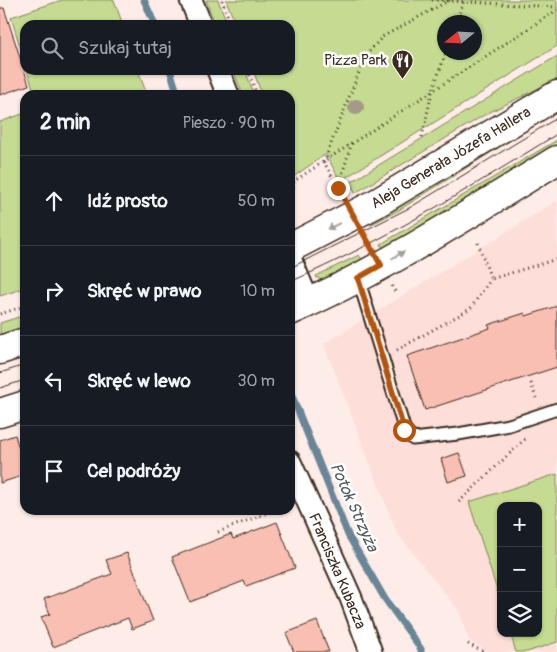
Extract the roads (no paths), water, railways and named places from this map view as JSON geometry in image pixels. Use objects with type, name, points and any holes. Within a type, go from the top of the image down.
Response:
[{"type":"main road","name":"Aleja Generała Józefa Hallera","points":[[295,246],[354,216],[557,95]]},
{"type":"main road","points":[[299,307],[381,265],[557,160]]},
{"type":"main road","points":[[0,350],[20,344]]},
{"type":"main road","points":[[0,413],[20,407]]},
{"type":"street","points":[[191,0],[199,20]]},
{"type":"street","points":[[220,75],[226,90]]},
{"type":"street","points":[[295,285],[299,307]]},
{"type":"street","name":"Franciszka Kubacza","points":[[295,473],[351,598],[371,652]]},
{"type":"lane","points":[[358,278],[404,430],[413,439],[509,425],[557,409]]},
{"type":"waterway","name":"Potok Strzyża","points":[[144,0],[153,20]]},
{"type":"waterway","name":"Potok Strzyża","points":[[172,75],[176,90]]},
{"type":"waterway","name":"Potok Strzyża","points":[[295,403],[348,535],[385,599],[421,649],[421,652]]},
{"type":"tram line","points":[[295,265],[411,207],[557,118]]},
{"type":"tram line","points":[[295,280],[393,231],[459,194],[557,134]]},
{"type":"tram line","points":[[0,373],[20,367]]},
{"type":"tram line","points":[[0,388],[20,382]]},
{"type":"place","name":"Pizza Park","points":[[403,79]]}]
